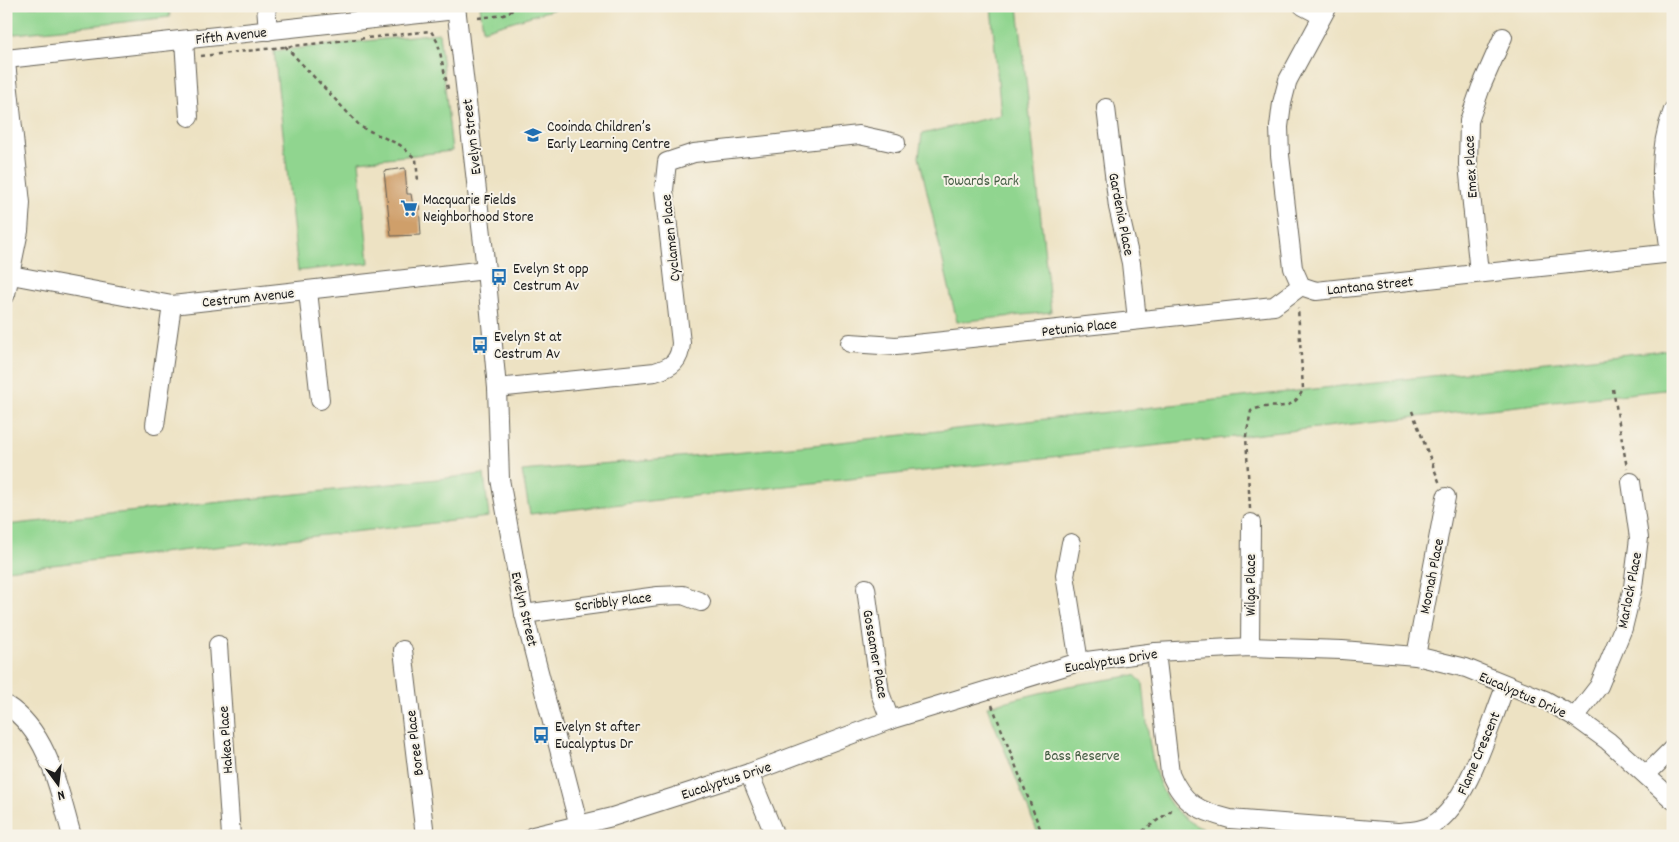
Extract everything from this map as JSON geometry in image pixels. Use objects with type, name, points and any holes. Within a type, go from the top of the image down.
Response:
[{"type":"street","points":[[266,6],[268,31]]},
{"type":"street","points":[[1298,289],[1293,268],[1280,155],[1279,127],[1288,80],[1325,11],[1303,6]]},
{"type":"street","name":"Fifth Avenue","points":[[6,60],[184,49],[268,31],[456,8]]},
{"type":"street","name":"Evelyn Street","points":[[456,8],[486,270],[497,388],[529,612],[584,824]]},
{"type":"street","name":"Emex Place","points":[[1478,274],[1468,164],[1469,121],[1480,86],[1503,37]]},
{"type":"street","points":[[184,49],[189,118]]},
{"type":"street","points":[[6,60],[21,203],[13,230],[11,275],[6,294]]},
{"type":"street","name":"Gardenia Place","points":[[1106,108],[1118,207],[1131,263],[1137,320]]},
{"type":"street","points":[[1671,254],[1661,162],[1662,142],[1673,110]]},
{"type":"street","name":"Cyclamen Place","points":[[497,388],[655,372],[668,368],[676,362],[681,343],[664,190],[667,162],[694,152],[860,135],[896,143]]},
{"type":"street","name":"Lantana Street","points":[[1298,289],[1316,291],[1671,254]]},
{"type":"street","name":"Cestrum Avenue","points":[[11,275],[172,305],[486,270]]},
{"type":"street","name":"Petunia Place","points":[[850,343],[896,346],[1274,306],[1298,289]]},
{"type":"street","points":[[308,291],[320,400]]},
{"type":"street","points":[[155,425],[172,305]]},
{"type":"street","name":"Marlock Place","points":[[1575,718],[1599,686],[1623,628],[1629,604],[1639,538],[1631,482]]},
{"type":"street","name":"Moonah Place","points":[[1416,656],[1446,497]]},
{"type":"street","name":"Wilga Place","points":[[1250,523],[1250,647]]},
{"type":"street","points":[[1071,543],[1066,575],[1078,662]]},
{"type":"street","name":"Gossamer Place","points":[[866,588],[880,693],[890,720]]},
{"type":"street","name":"Scribbly Place","points":[[529,612],[658,596],[683,595],[701,602]]},
{"type":"street","name":"Hakea Place","points":[[218,645],[231,836]]},
{"type":"street","name":"Eucalyptus Drive","points":[[533,836],[584,824],[750,773],[890,720],[1078,662],[1156,652],[1250,647],[1342,650],[1416,656],[1466,668],[1545,700],[1575,718],[1608,741],[1673,800]]},
{"type":"street","name":"Boree Place","points":[[403,650],[425,836]]},
{"type":"street","name":"Flame Crescent","points":[[1156,652],[1170,772],[1176,788],[1188,801],[1206,812],[1230,819],[1397,832],[1419,830],[1434,824],[1450,811],[1462,796],[1506,685]]},
{"type":"street","points":[[6,705],[32,730],[45,752],[72,836]]},
{"type":"street","points":[[1646,775],[1673,748]]},
{"type":"street","points":[[750,773],[775,836]]},
{"type":"path","points":[[478,18],[504,15],[520,6]]},
{"type":"path","points":[[184,49],[285,46],[431,31],[438,43],[449,95]]},
{"type":"path","points":[[285,46],[361,128],[400,146],[416,158],[418,181]]},
{"type":"path","points":[[1250,523],[1246,436],[1251,411],[1285,407],[1297,400],[1304,388],[1297,301],[1298,289]]},
{"type":"path","points":[[1613,389],[1631,482]]},
{"type":"path","points":[[1412,411],[1446,497]]},
{"type":"path","points":[[991,702],[1004,730],[1043,836]]},
{"type":"path","points":[[1136,836],[1177,807]]},
{"type":"green space","points":[[6,6],[169,6],[170,17],[6,35]]},
{"type":"green space","points":[[480,6],[565,6],[483,30]]},
{"type":"green space","name":"Towards Park","points":[[991,6],[1018,6],[1051,312],[957,322],[919,157],[922,134],[1001,115]]},
{"type":"green space","points":[[439,33],[452,151],[359,161],[369,263],[298,271],[274,51]]},
{"type":"green space","points":[[1673,349],[1673,389],[530,514],[522,471],[813,445]]},
{"type":"green space","points":[[484,474],[489,517],[6,570],[6,525]]},
{"type":"green space","name":"Bass Reserve","points":[[1135,675],[1143,684],[1152,758],[1158,781],[1168,800],[1183,817],[1203,829],[1231,836],[1039,836],[987,706],[1068,686]]},
{"type":"building","points":[[405,168],[407,194],[411,194],[413,206],[419,205],[421,235],[391,236],[384,171]]},
{"type":"place","name":"Cooinda Children’s Early Learning Centre","points":[[533,135]]},
{"type":"place","name":"Macquarie Fields Neighborhood Store","points":[[409,208]]},
{"type":"place","name":"Evelyn St opp Cestrum Av","points":[[499,277]]},
{"type":"place","name":"Evelyn St at Cestrum Av","points":[[480,345]]},
{"type":"place","name":"Evelyn St after Eucalyptus Dr","points":[[541,735]]}]
